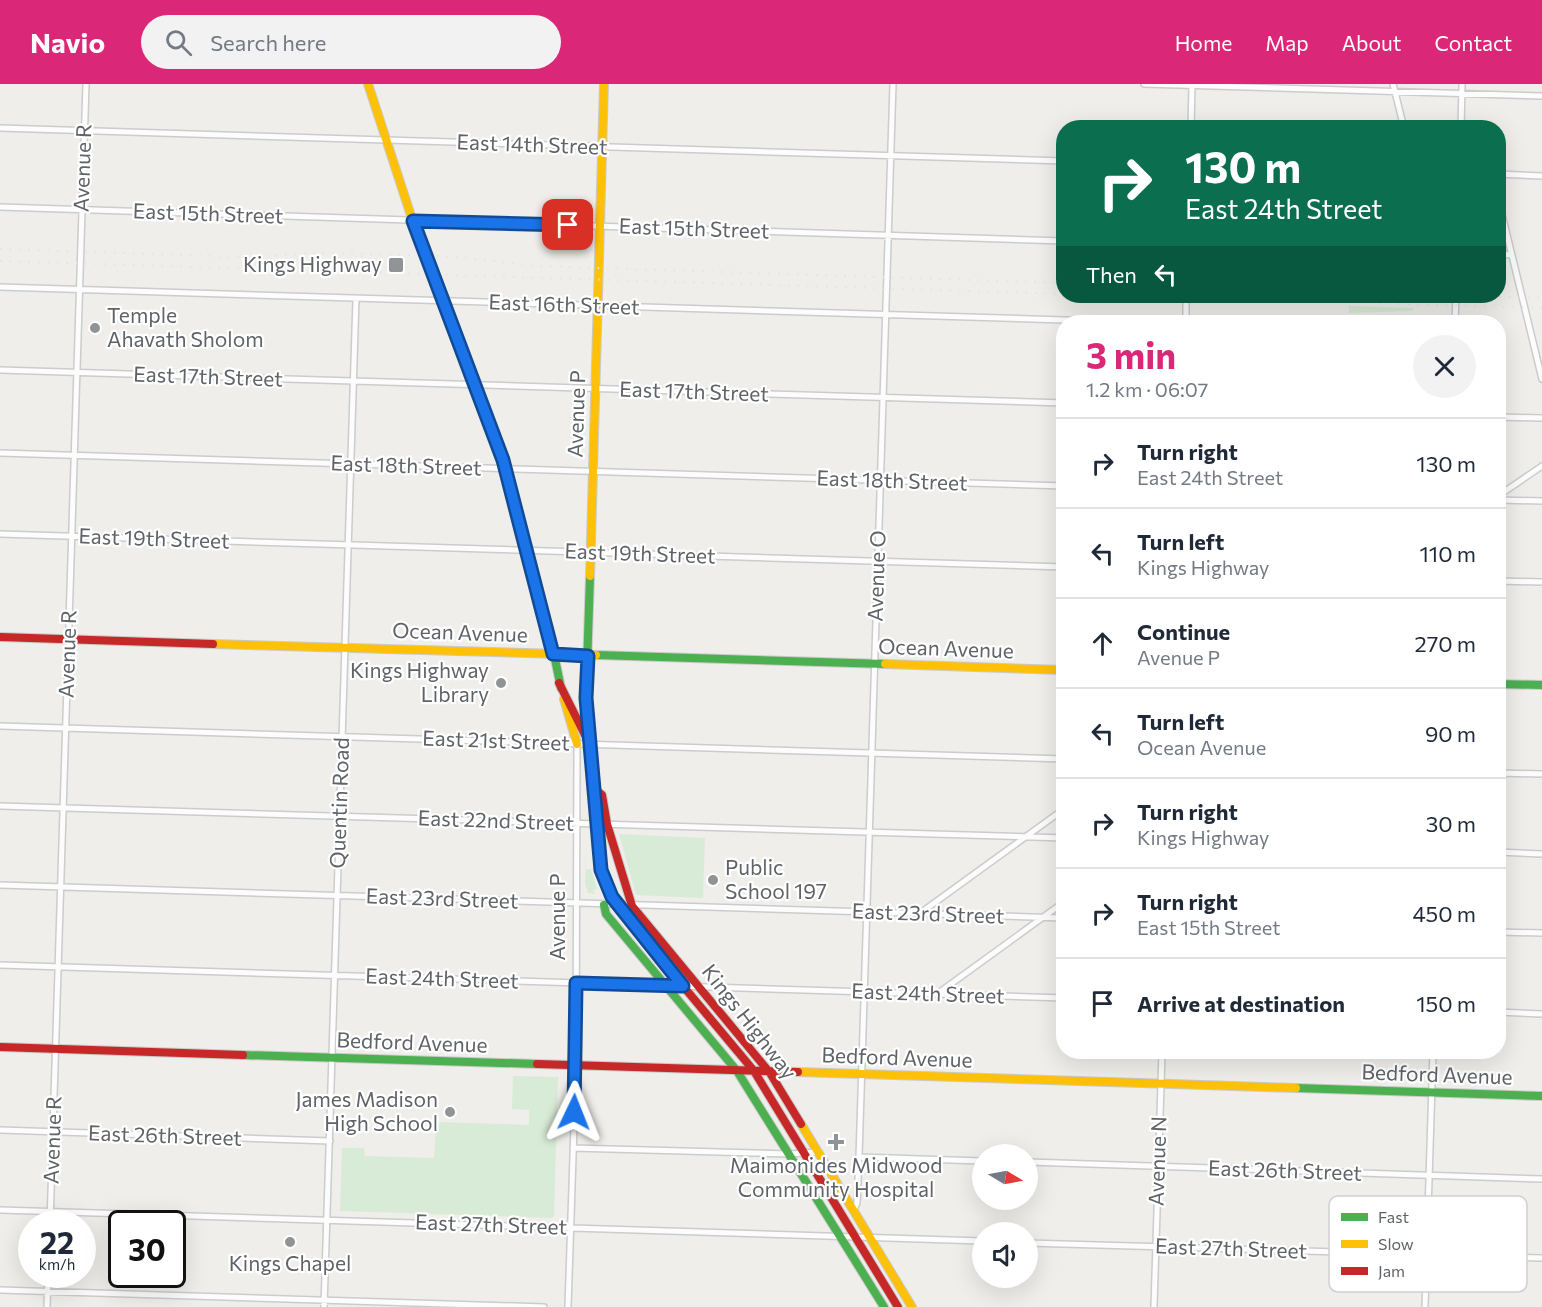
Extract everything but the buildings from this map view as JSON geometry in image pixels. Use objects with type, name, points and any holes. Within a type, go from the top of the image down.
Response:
[{"type":"main road","points":[[368,84],[413,221],[506,468],[559,683],[577,744]]},
{"type":"main road","name":"Avenue P","points":[[590,744],[586,698],[604,84]]},
{"type":"main road","name":"Ocean Avenue","points":[[0,637],[1056,670]]},
{"type":"main road","points":[[559,683],[590,744]]},
{"type":"main road","points":[[1506,684],[1542,685]]},
{"type":"main road","name":"Kings Highway","points":[[590,744],[595,824],[601,870],[618,905],[754,1071],[898,1307]]},
{"type":"main road","name":"Kings Highway","points":[[593,788],[602,795],[607,824],[632,906],[770,1073],[912,1307]]},
{"type":"main road","name":"Kings Highway","points":[[604,905],[606,914],[737,1071],[884,1307]]},
{"type":"main road","name":"Bedford Avenue","points":[[0,1047],[1542,1096]]},
{"type":"street","name":"Avenue R","points":[[50,1210],[86,84]]},
{"type":"street","name":"Avenue O","points":[[854,1210],[857,1203],[862,1074],[893,84]]},
{"type":"street","points":[[1144,84],[1542,96]]},
{"type":"street","points":[[1393,84],[1402,120]]},
{"type":"street","points":[[1461,120],[1462,84]]},
{"type":"street","points":[[1191,120],[1192,85]]},
{"type":"street","name":"East 14th Street","points":[[0,128],[1056,161]]},
{"type":"street","points":[[1506,174],[1542,176]]},
{"type":"street","name":"East 15th Street","points":[[0,207],[1056,241]]},
{"type":"street","points":[[1506,231],[1542,379]]},
{"type":"street","points":[[1506,255],[1512,255]]},
{"type":"street","name":"East 16th Street","points":[[0,287],[1056,320]]},
{"type":"street","name":"Quentin Road","points":[[324,1307],[356,298]]},
{"type":"street","name":"East 17th Street","points":[[0,370],[1056,403]]},
{"type":"street","points":[[1506,417],[1542,418]]},
{"type":"street","name":"East 18th Street","points":[[0,453],[1056,486]]},
{"type":"street","points":[[1506,492],[1542,466]]},
{"type":"street","points":[[1506,499],[1542,501]]},
{"type":"street","name":"East 19th Street","points":[[0,534],[1056,567]]},
{"type":"street","points":[[1506,581],[1542,582]]},
{"type":"street","name":"East 21st Street","points":[[0,726],[1056,759]]},
{"type":"street","name":"Avenue P","points":[[568,1307],[576,1066],[577,744]]},
{"type":"street","points":[[1506,773],[1542,774]]},
{"type":"street","name":"East 22nd Street","points":[[0,806],[1056,838]]},
{"type":"street","points":[[919,914],[1056,815]]},
{"type":"street","points":[[1506,852],[1542,854]]},
{"type":"street","name":"East 23rd Street","points":[[0,885],[1056,918]]},
{"type":"street","points":[[937,994],[1056,907]]},
{"type":"street","points":[[1506,932],[1542,933]]},
{"type":"street","name":"East 24th Street","points":[[0,965],[1056,998]]},
{"type":"street","points":[[1506,1012],[1542,1014]]},
{"type":"street","name":"Avenue N","points":[[1154,1307],[1162,1059]]},
{"type":"street","points":[[1428,1196],[1433,1059]]},
{"type":"street","name":"East 26th Street","points":[[0,1130],[330,1141]]},
{"type":"street","points":[[573,1148],[789,1154],[818,1152]]},
{"type":"street","points":[[859,1157],[972,1161]]},
{"type":"street","name":"East 26th Street","points":[[1038,1162],[1542,1179]]},
{"type":"street","name":"East 27th Street","points":[[0,1210],[18,1211]]},
{"type":"street","name":"East 27th Street","points":[[96,1213],[972,1241]]},
{"type":"street","name":"East 27th Street","points":[[1038,1242],[1329,1252]]},
{"type":"street","name":"East 27th Street","points":[[1527,1258],[1542,1258]]},
{"type":"street","points":[[0,1290],[544,1307]]},
{"type":"street","points":[[47,1307],[48,1291]]},
{"type":"street","points":[[1425,1292],[1425,1307]]},
{"type":"green space","points":[[1349,306],[1413,308],[1413,311],[1349,313]]},
{"type":"green space","points":[[619,834],[705,838],[703,898],[636,895]]},
{"type":"green space","points":[[586,845],[586,869],[591,869],[597,889],[593,890],[595,894],[588,893],[585,884]]},
{"type":"green space","name":"James Madison High School","points":[[513,1076],[558,1077],[554,1216],[552,1218],[340,1211],[342,1148],[364,1148],[365,1156],[434,1158],[436,1127],[440,1122],[529,1125],[529,1110],[512,1109]]},
{"type":"railway","points":[[0,249],[245,257],[314,253],[411,255],[459,257],[536,266],[1056,283]]},
{"type":"railway","points":[[0,261],[1056,294]]},
{"type":"railway","points":[[1506,297],[1542,298]]},
{"type":"railway","points":[[1367,303],[1542,308]]},
{"type":"traffic: fast","points":[[448,316],[503,461],[549,630],[561,688]]},
{"type":"traffic: fast","points":[[590,576],[586,698],[601,870],[612,897],[663,962]]},
{"type":"traffic: fast","points":[[596,655],[885,664]]},
{"type":"traffic: fast","points":[[1506,684],[1542,685]]},
{"type":"traffic: fast","points":[[604,905],[606,914],[737,1071],[884,1307]]},
{"type":"traffic: fast","points":[[243,1055],[537,1064]]},
{"type":"traffic: fast","points":[[1296,1088],[1542,1096]]},
{"type":"traffic: slow","points":[[368,84],[415,228],[448,316]]},
{"type":"traffic: slow","points":[[590,576],[604,84]]},
{"type":"traffic: slow","points":[[213,644],[596,655]]},
{"type":"traffic: slow","points":[[885,664],[1056,670]]},
{"type":"traffic: slow","points":[[564,699],[577,744]]},
{"type":"traffic: slow","points":[[798,1072],[1296,1088]]},
{"type":"traffic: slow","points":[[801,1124],[912,1307]]},
{"type":"traffic: jam","points":[[0,637],[213,644]]},
{"type":"traffic: jam","points":[[559,683],[588,741]]},
{"type":"traffic: jam","points":[[593,788],[602,795],[607,824],[632,906],[770,1073],[801,1124]]},
{"type":"traffic: jam","points":[[663,962],[754,1071],[898,1307]]},
{"type":"traffic: jam","points":[[0,1047],[243,1055]]},
{"type":"traffic: jam","points":[[537,1064],[798,1072]]},
{"type":"place","name":"Kings Highway","points":[[396,265]]},
{"type":"place","name":"Temple Ahavath Sholom","points":[[95,328]]},
{"type":"place","name":"Kings Highway Library","points":[[501,683]]},
{"type":"place","name":"Public School 197","points":[[713,880]]},
{"type":"place","name":"James Madison High School","points":[[450,1112]]},
{"type":"place","name":"Maimonides Midwood Community Hospital","points":[[836,1142]]},
{"type":"place","name":"Kings Chapel","points":[[290,1242]]},
{"type":"route","points":[[568,225],[413,221],[503,460],[553,654],[588,656],[586,698],[597,846],[601,870],[612,897],[626,917],[683,986],[576,983],[574,1112]]}]
